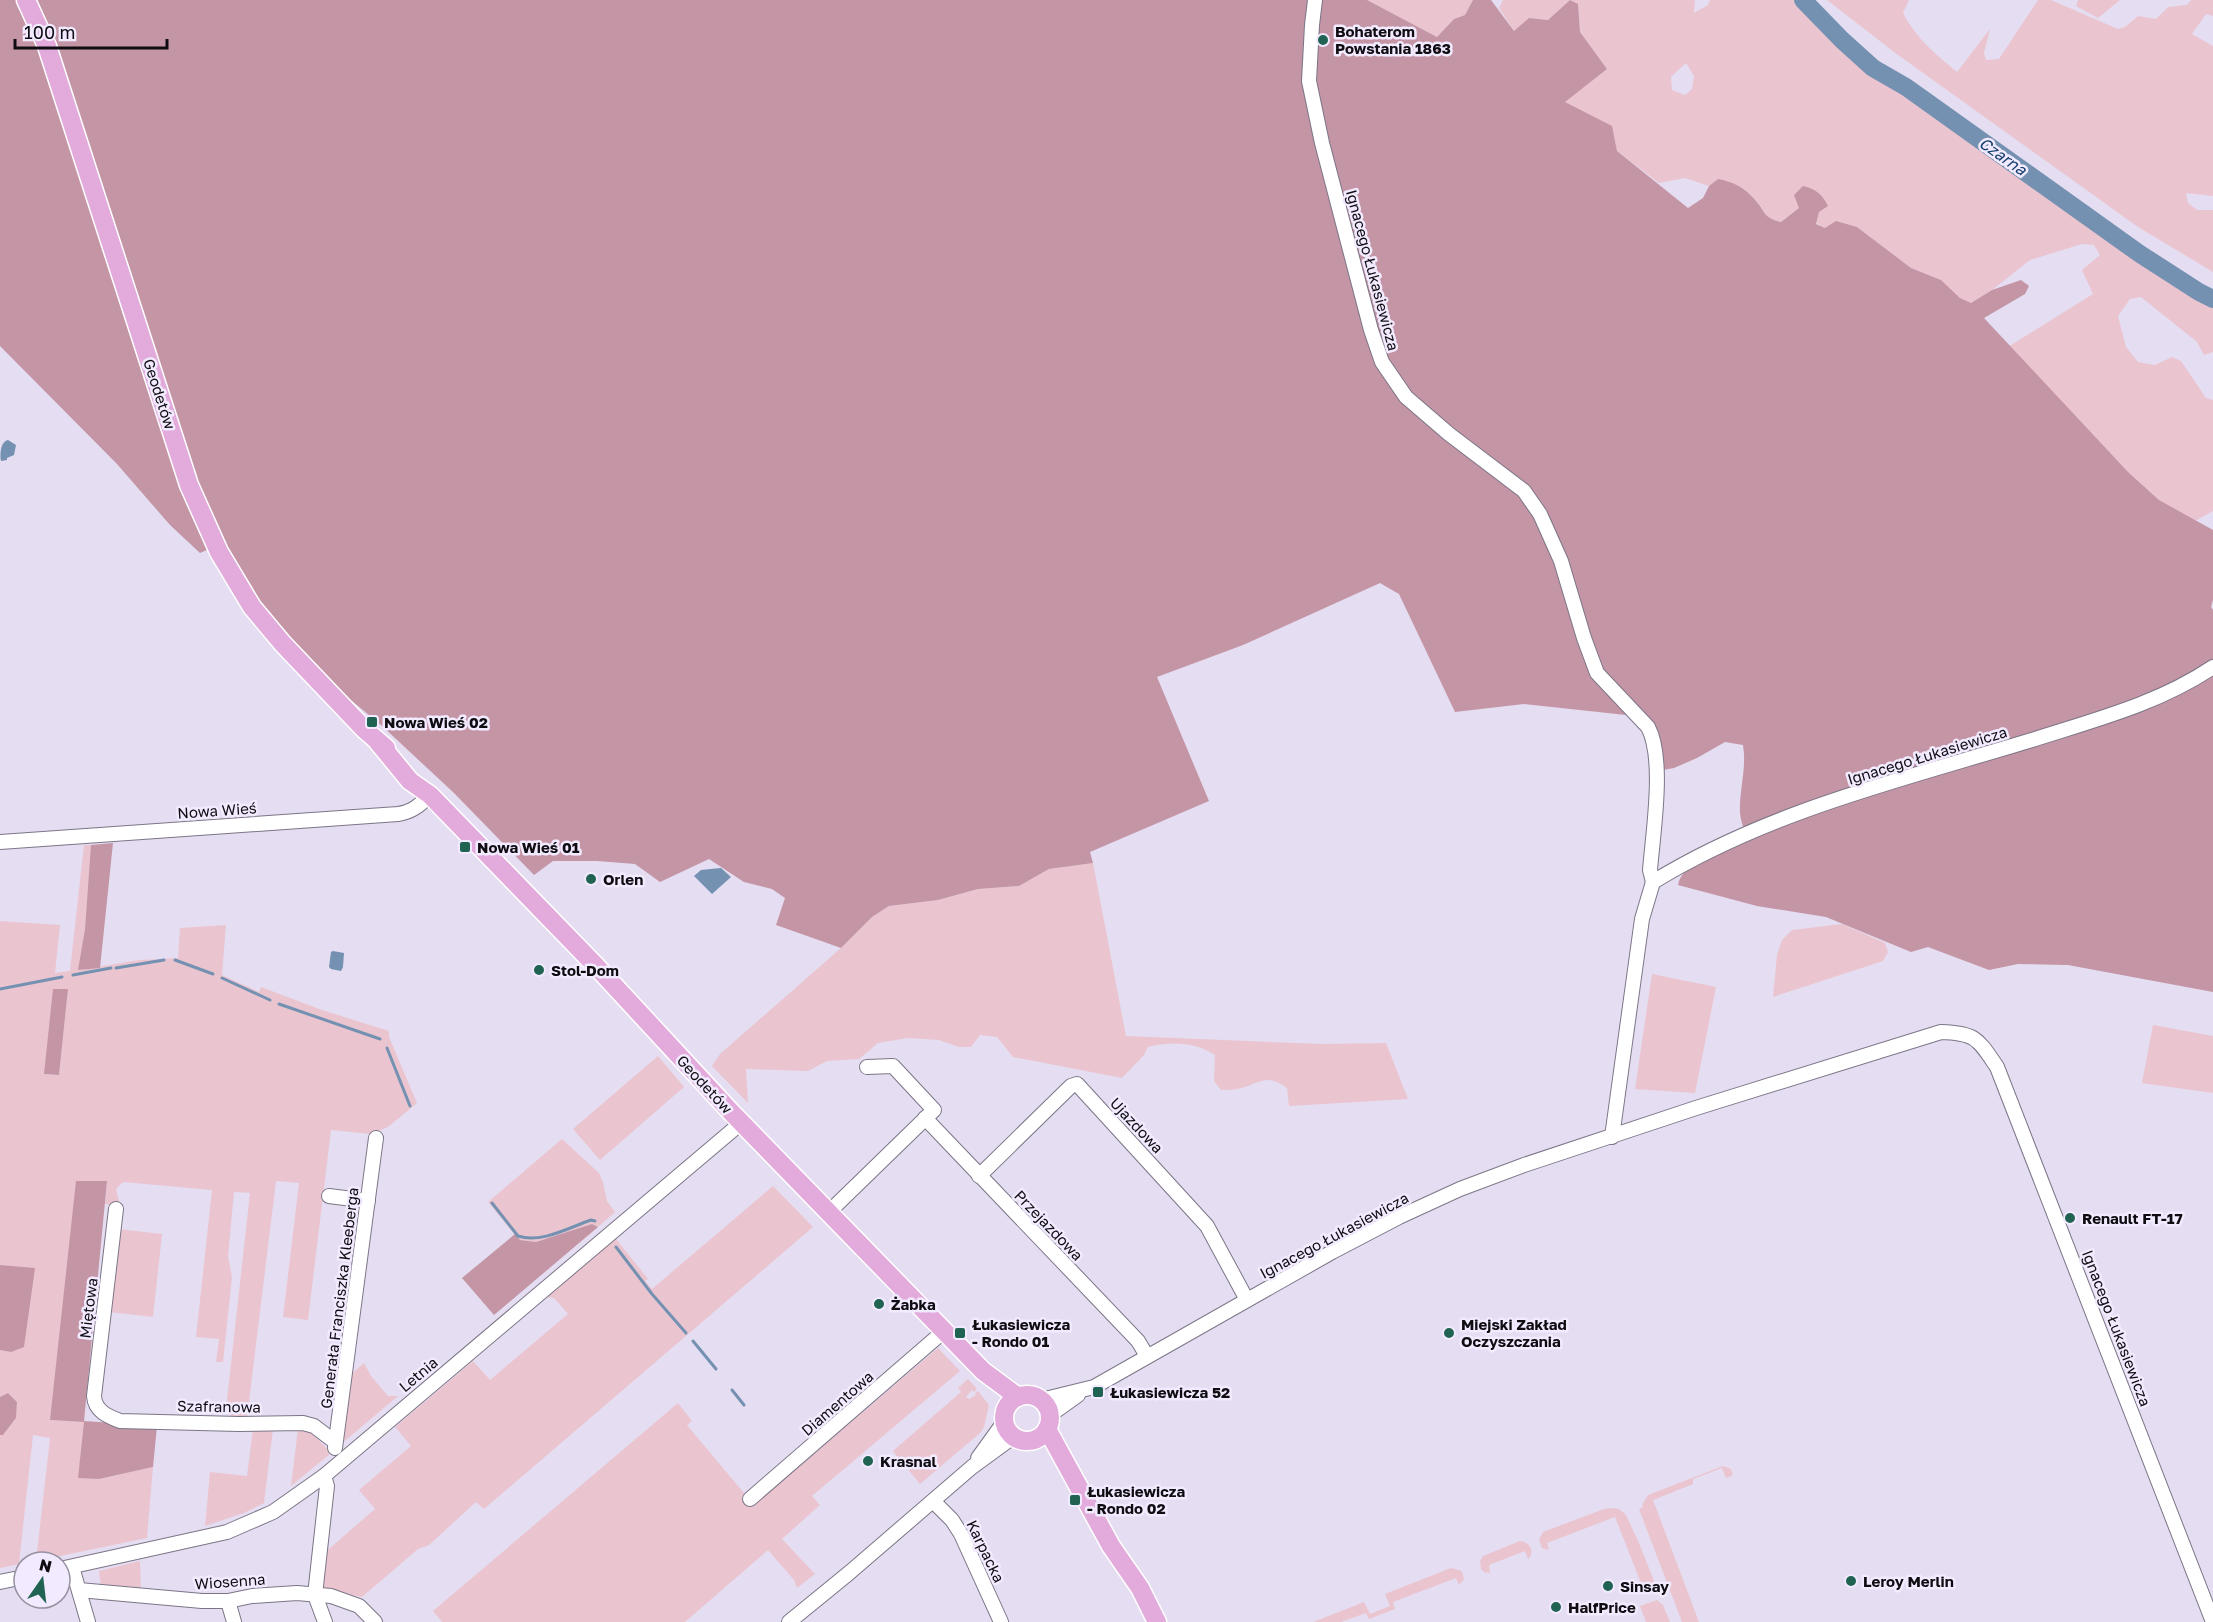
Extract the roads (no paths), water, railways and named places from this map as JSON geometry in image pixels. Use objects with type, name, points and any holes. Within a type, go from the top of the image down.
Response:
[{"type":"main road","name":"Geodetów","points":[[26,0],[47,46],[189,485],[216,546],[252,607],[283,644],[378,741],[410,781],[429,795],[596,966],[741,1123],[983,1371],[1010,1417]]},
{"type":"main road","points":[[1044,1421],[1025,1441],[1010,1417],[1030,1395],[1044,1421],[1069,1472],[1116,1554],[1140,1588],[1157,1622]]},
{"type":"main road","points":[[1116,1554],[1145,1622]]},
{"type":"street","name":"Ignacego Łukasiewicza","points":[[1315,0],[1309,81],[1316,118],[1371,330],[1382,362],[1406,397],[1449,434],[1524,492],[1540,514],[1561,561],[1597,673],[1648,727],[1652,735],[1656,769],[1650,870],[1653,882],[1642,919],[1612,1137]]},
{"type":"street","name":"Ignacego Łukasiewicza","points":[[1653,882],[1691,859],[1788,816],[2145,704],[2213,667]]},
{"type":"street","name":"Nowa Wieś","points":[[0,842],[398,814],[420,805],[429,795]]},
{"type":"street","name":"Ignacego Łukasiewicza","points":[[1044,1421],[1085,1390],[1353,1241],[1437,1199],[1524,1165],[1696,1108],[1941,1032],[1960,1032],[1978,1040],[1997,1067],[2213,1622]]},
{"type":"street","points":[[830,1212],[933,1110],[893,1066],[867,1068]]},
{"type":"street","name":"Ujazdowa","points":[[979,1176],[1071,1086],[1077,1084],[1207,1226],[1247,1300]]},
{"type":"street","name":"Przejazdowa","points":[[925,1118],[1138,1341],[1147,1356]]},
{"type":"street","name":"Letnia","points":[[72,1567],[227,1532],[273,1512],[324,1476],[741,1123]]},
{"type":"street","name":"Generała Franciszka Kleeberga","points":[[340,1461],[335,1453],[335,1442],[376,1138]]},
{"type":"street","points":[[329,1196],[368,1201]]},
{"type":"street","name":"Miętowa","points":[[99,1409],[95,1405],[94,1396],[116,1209]]},
{"type":"street","name":"Diamentowa","points":[[750,1499],[944,1330]]},
{"type":"street","name":"Szafranowa","points":[[99,1409],[103,1414],[120,1420],[239,1424],[303,1423],[314,1426],[335,1442]]},
{"type":"street","points":[[789,1622],[972,1467],[1010,1417]]},
{"type":"street","points":[[324,1476],[327,1486],[315,1595],[325,1622]]},
{"type":"street","name":"Karpacka","points":[[933,1501],[952,1520],[961,1534],[995,1620]]},
{"type":"street","points":[[72,1578],[79,1590],[88,1622]]},
{"type":"street","name":"Wiosenna","points":[[79,1590],[177,1600],[228,1601],[277,1594],[331,1596],[359,1606],[375,1622]]},
{"type":"street","points":[[228,1601],[234,1622]]},
{"type":"water","points":[[8,440],[16,445],[14,455],[1,461],[2,446]]},
{"type":"water","points":[[721,868],[731,877],[712,894],[694,876],[701,870]]},
{"type":"water","points":[[333,951],[344,953],[341,971],[329,967]]},
{"type":"waterway","name":"Czarna","points":[[1803,0],[1873,68],[1906,87],[2140,254],[2213,299]]},
{"type":"waterway","points":[[116,968],[164,960]]},
{"type":"waterway","points":[[175,960],[213,974]]},
{"type":"waterway","points":[[73,975],[111,968]]},
{"type":"waterway","points":[[0,989],[62,977]]},
{"type":"waterway","points":[[222,978],[270,1000]]},
{"type":"waterway","points":[[279,1004],[380,1039]]},
{"type":"waterway","points":[[387,1048],[410,1106]]},
{"type":"waterway","points":[[492,1203],[518,1236],[527,1238],[546,1236],[591,1220],[595,1221]]},
{"type":"waterway","points":[[616,1247],[686,1333]]},
{"type":"waterway","points":[[693,1341],[716,1369]]},
{"type":"waterway","points":[[732,1390],[744,1405]]},
{"type":"place","name":"Bohaterom Powstania 1863","points":[[1323,40]]},
{"type":"place","name":"Nowa Wieś 02","points":[[372,722]]},
{"type":"place","name":"Nowa Wieś 01","points":[[465,847]]},
{"type":"place","name":"Orlen","points":[[591,879]]},
{"type":"place","name":"Stol-Dom","points":[[539,970]]},
{"type":"place","name":"Renault FT-17","points":[[2070,1218]]},
{"type":"place","name":"Żabka","points":[[879,1304]]},
{"type":"place","name":"Łukasiewicza - Rondo 01","points":[[960,1333]]},
{"type":"place","name":"Miejski Zakład Oczyszczania","points":[[1449,1333]]},
{"type":"place","name":"Łukasiewicza 52","points":[[1098,1392]]},
{"type":"place","name":"Krasnal","points":[[868,1461]]},
{"type":"place","name":"Łukasiewicza - Rondo 02","points":[[1075,1500]]},
{"type":"place","name":"Leroy Merlin","points":[[1851,1581]]},
{"type":"place","name":"Sinsay","points":[[1608,1586]]},
{"type":"place","name":"HalfPrice","points":[[1556,1607]]}]
